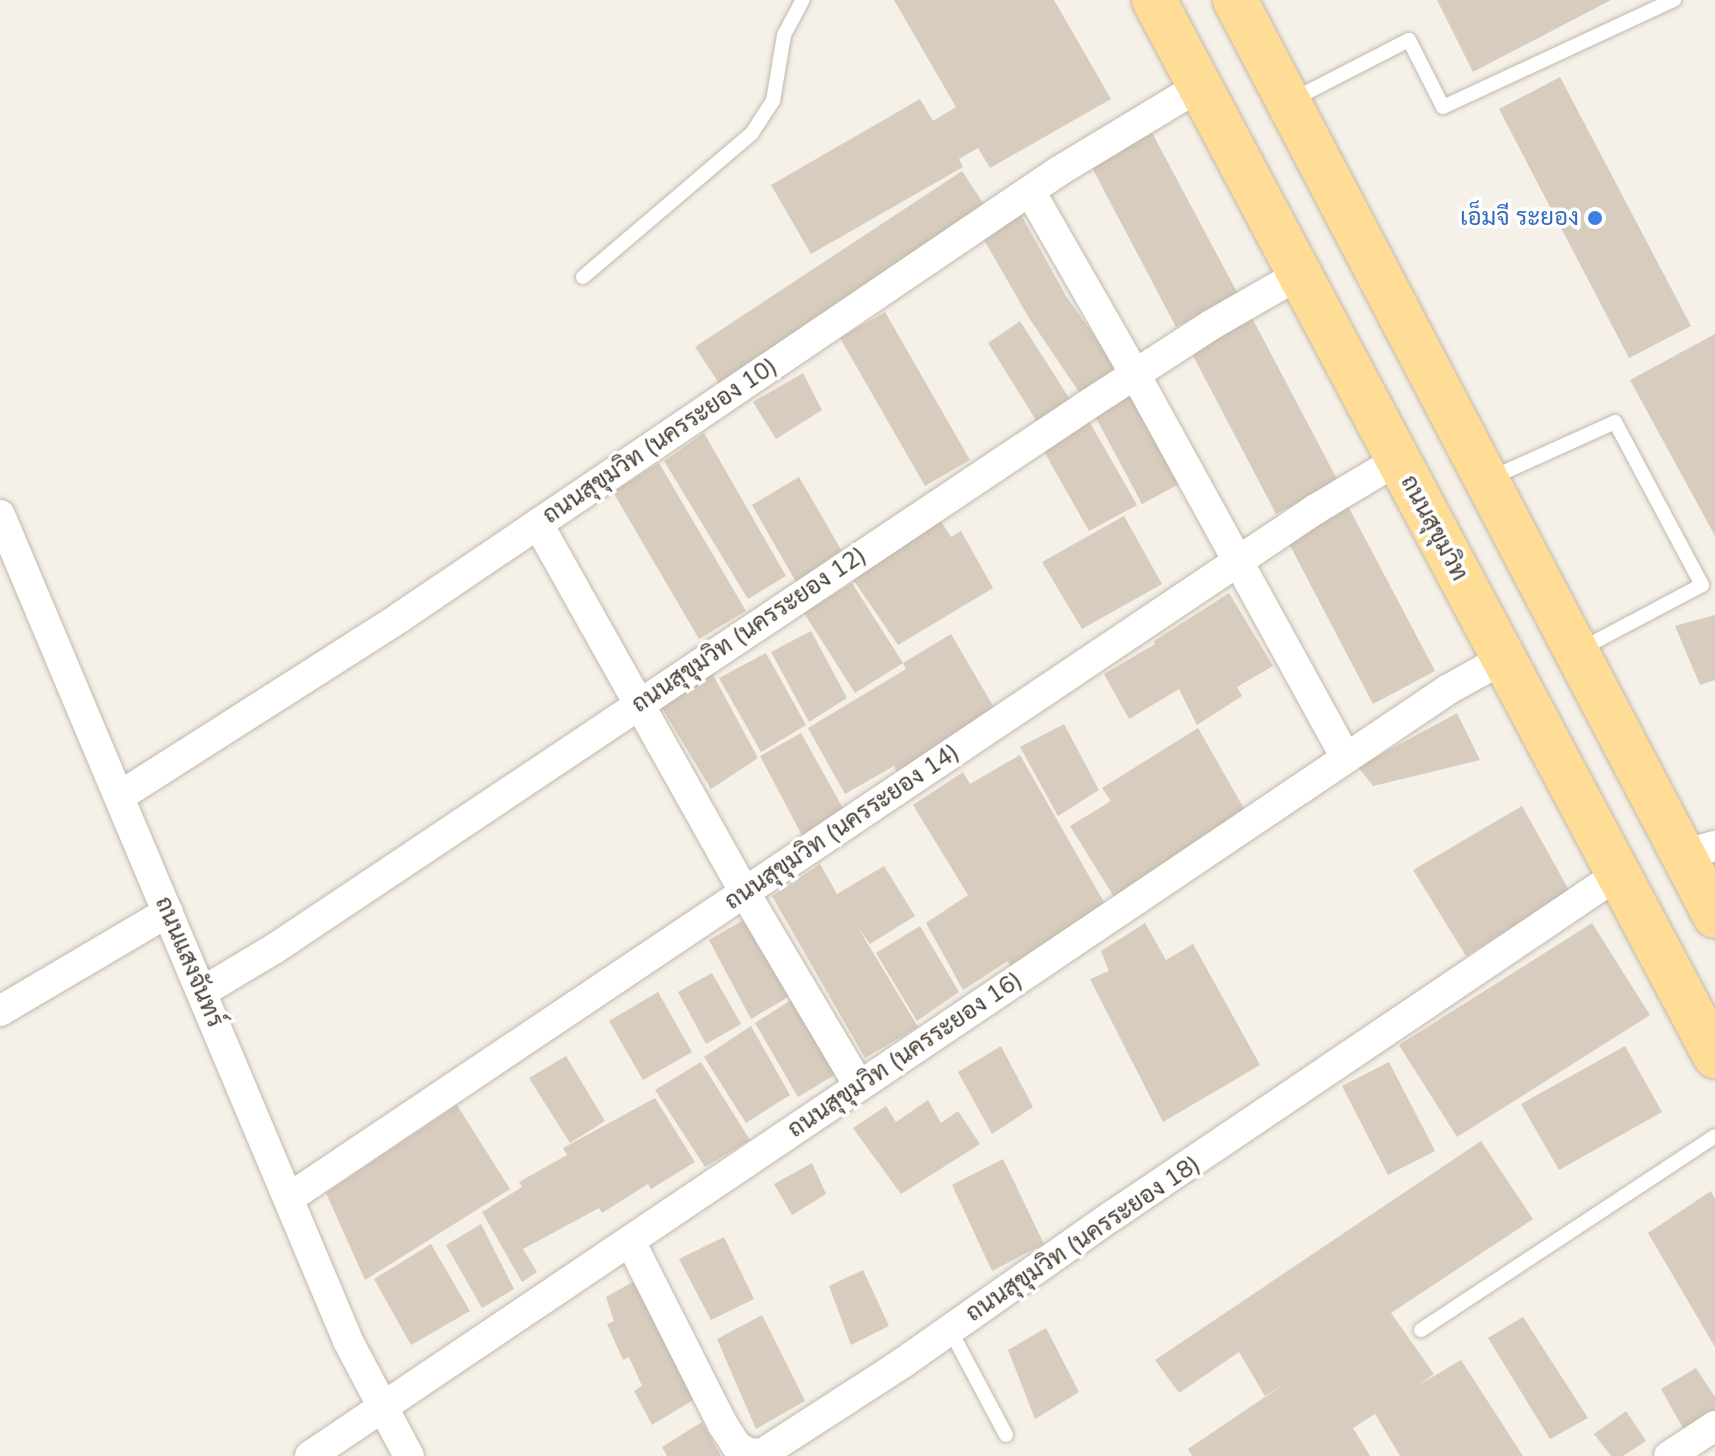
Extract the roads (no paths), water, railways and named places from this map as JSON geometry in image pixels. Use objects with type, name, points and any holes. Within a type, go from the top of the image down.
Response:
[{"type":"main road","name":"ถนนสุขุมวิท","points":[[1154,0],[1715,1056]]},
{"type":"main road","points":[[1235,0],[1578,650],[1699,850],[1715,916]]},
{"type":"street","name":"ถนนสุขุมวิท (นครระยอง 10)","points":[[120,796],[399,618],[1030,191],[1200,86]]},
{"type":"street","points":[[1030,191],[1135,374],[1346,758]]},
{"type":"street","name":"ถนนสุขุมวิท (นครระยอง 12)","points":[[202,992],[286,941],[1135,374],[1300,274]]},
{"type":"street","name":"ถนนสุขุมวิท (นครระยอง 14)","points":[[289,1198],[1238,563],[1398,460]]},
{"type":"street","name":"ถนนแสงจันทร์","points":[[0,515],[9,559],[120,796],[348,1341],[409,1456]]},
{"type":"street","points":[[538,524],[745,893],[859,1086]]},
{"type":"street","name":"ถนนสุขุมวิท (นครระยอง 16)","points":[[310,1456],[1449,689],[1503,659]]},
{"type":"street","name":"ถนนสุขุมวิท (นครระยอง 18)","points":[[630,1241],[723,1425],[736,1445],[747,1453],[762,1454],[950,1330],[1617,875]]},
{"type":"street","points":[[0,1011],[168,912]]},
{"type":"street","points":[[1669,1456],[1715,1426]]},
{"type":"lane","points":[[583,277],[752,133],[773,101],[784,35],[803,0]]},
{"type":"lane","points":[[1290,101],[1409,40],[1443,107],[1674,0]]},
{"type":"lane","points":[[1489,479],[1615,422],[1702,585],[1578,650]]},
{"type":"lane","points":[[1421,1330],[1715,1136]]},
{"type":"lane","points":[[950,1330],[1006,1435]]},
{"type":"place","name":"เอ็มจี ระยอง","points":[[1595,218]]}]
